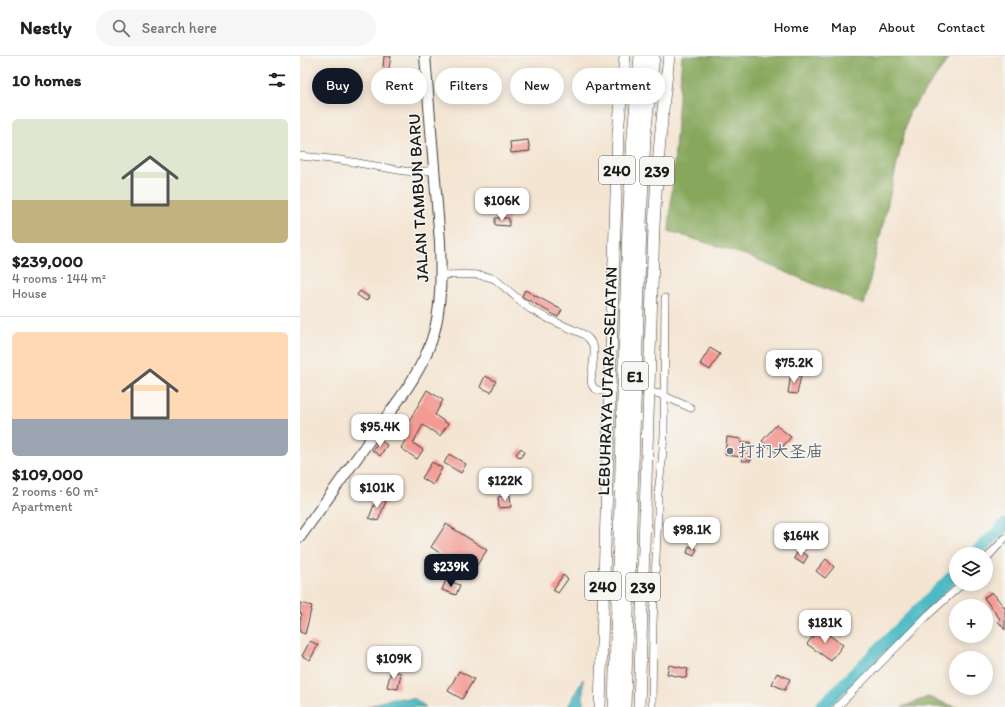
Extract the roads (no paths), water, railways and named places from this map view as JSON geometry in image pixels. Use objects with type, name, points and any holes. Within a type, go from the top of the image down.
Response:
[{"type":"highway","name":"LEBUHRAYA UTARA–SELATAN","points":[[614,707],[629,224],[634,135],[641,56]]},
{"type":"highway","name":"LEBUHRAYA UTARA–SELATAN","points":[[624,707],[640,217],[644,136],[653,56]]},
{"type":"main road","name":"JALAN TAMBUN BARU","points":[[300,537],[401,397],[428,350],[435,326],[438,312],[440,242],[425,56]]},
{"type":"main road","name":"240","points":[[600,707],[616,186],[618,134],[625,56]]},
{"type":"main road","name":"239","points":[[639,707],[657,168],[668,56]]},
{"type":"street","points":[[300,156],[340,160],[404,171],[416,172],[435,170]]},
{"type":"street","points":[[440,275],[480,275],[492,278],[530,308],[549,319],[583,334],[591,342],[594,348],[591,381],[593,388],[602,391]]},
{"type":"street","points":[[652,707],[658,493],[662,461],[665,298]]},
{"type":"street","points":[[655,393],[691,408]]},
{"type":"street","points":[[993,552],[1004,541]]},
{"type":"street","points":[[837,707],[929,614],[954,591]]},
{"type":"water","points":[[583,679],[583,707],[568,707]]},
{"type":"water","points":[[393,698],[415,699],[426,707],[367,707]]},
{"type":"waterway","points":[[982,547],[1005,525]]},
{"type":"waterway","points":[[821,707],[949,580]]},
{"type":"tunnel","points":[[607,392],[653,393]]},
{"type":"place","name":"打扪大圣庙","points":[[730,451]]}]
